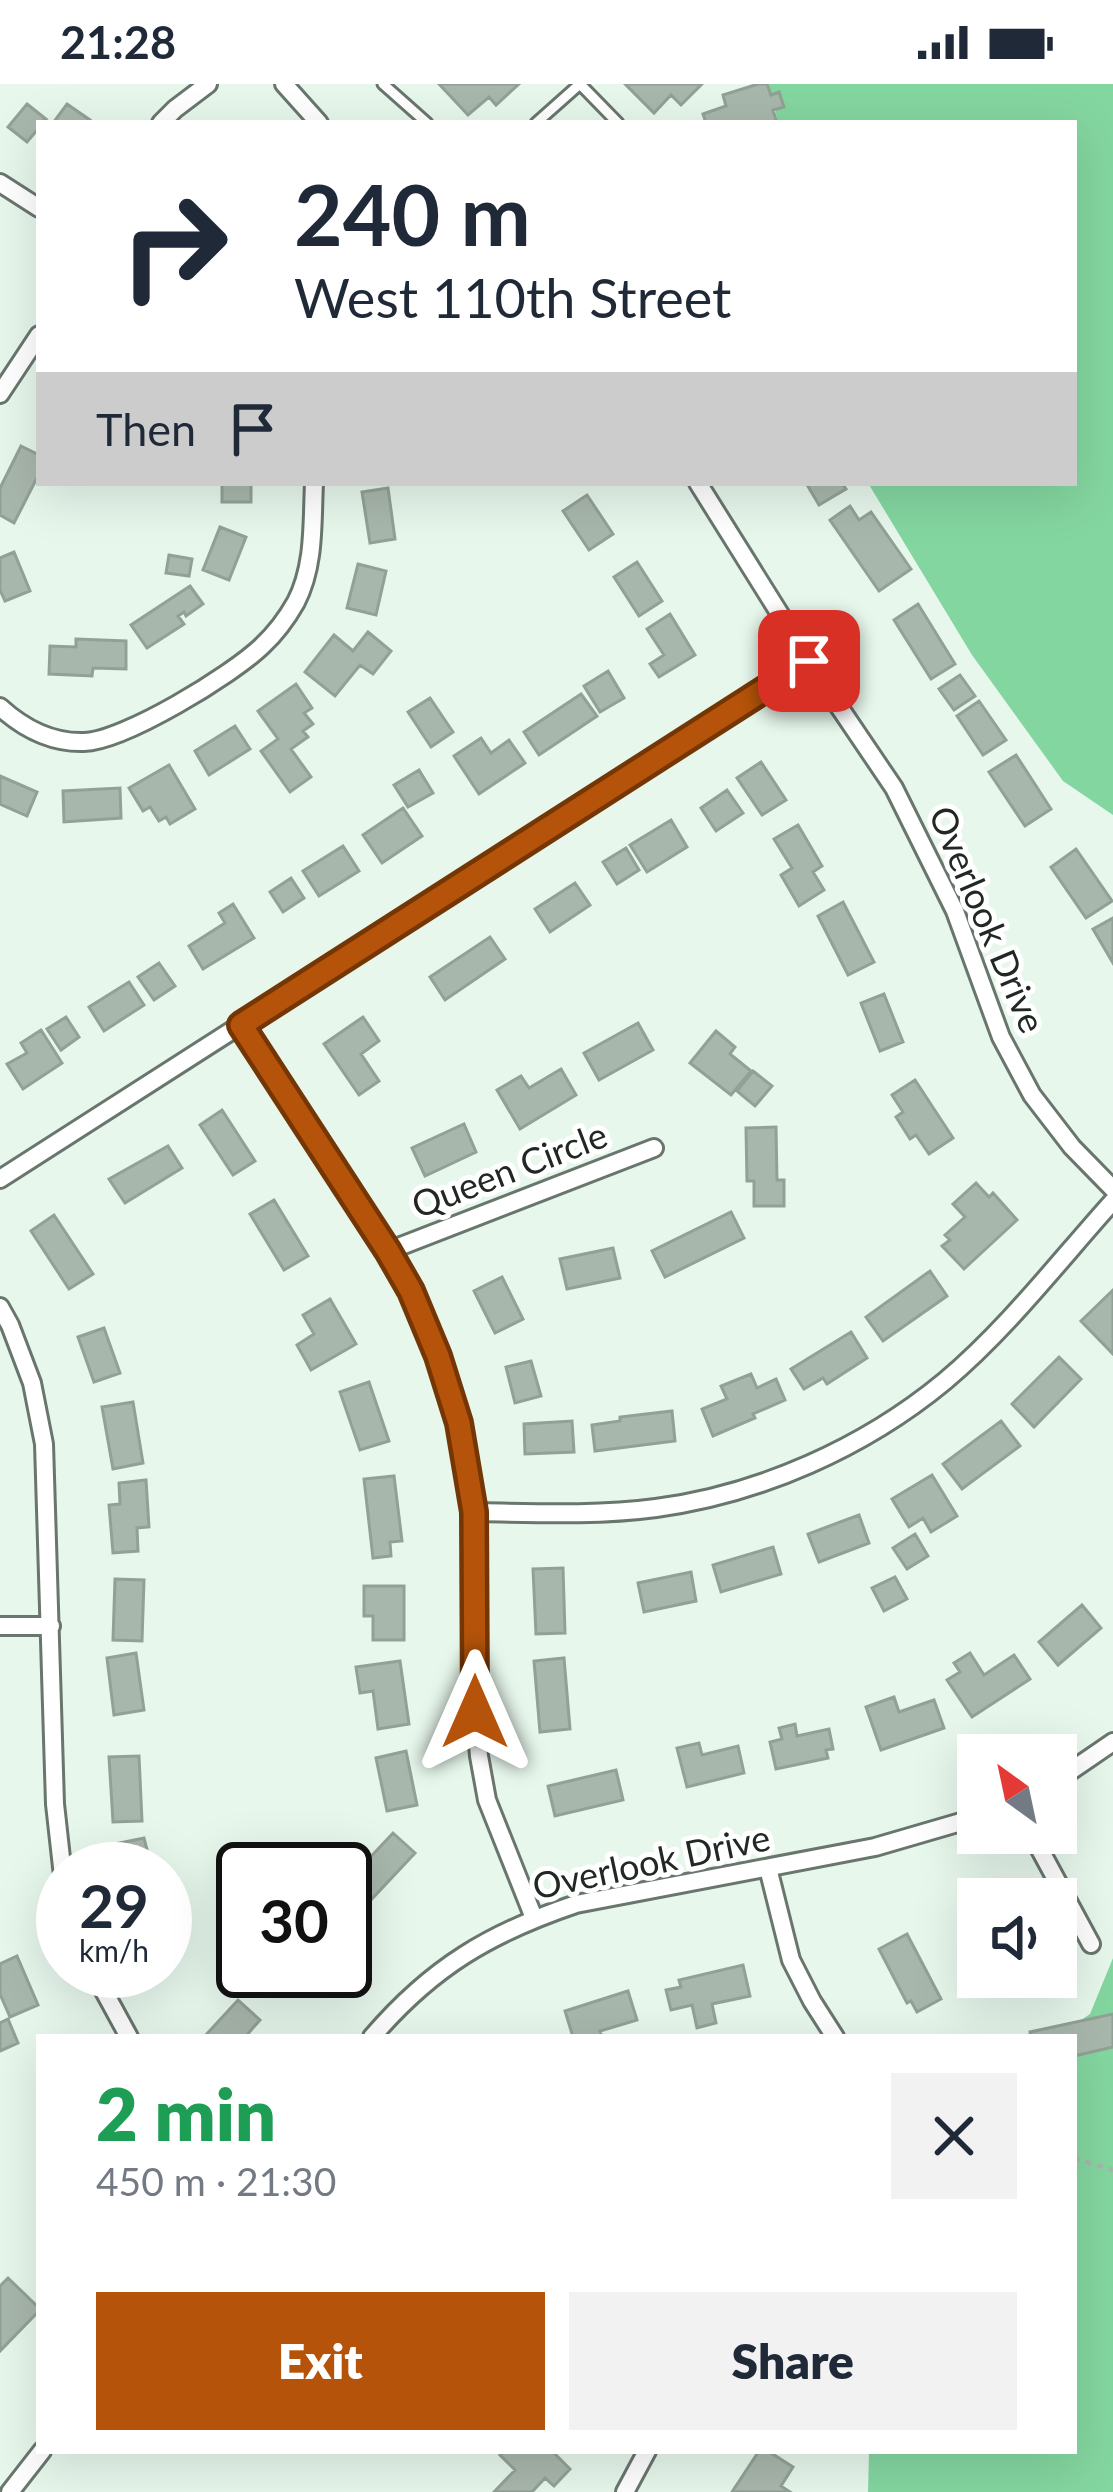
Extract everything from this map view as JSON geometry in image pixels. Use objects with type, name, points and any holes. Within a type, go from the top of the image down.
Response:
[{"type":"street","points":[[164,120],[208,84]]},
{"type":"street","points":[[284,84],[316,120]]},
{"type":"street","points":[[0,183],[36,206]]},
{"type":"street","points":[[0,394],[36,339]]},
{"type":"street","points":[[0,707],[26,728],[53,739],[112,738],[238,666],[284,623],[298,598],[309,568],[314,486]]},
{"type":"street","name":"Overlook Drive","points":[[700,486],[894,788],[955,910],[1001,1037],[1032,1095],[1072,1148],[1113,1189]]},
{"type":"street","points":[[0,1179],[809,661]]},
{"type":"street","points":[[241,1025],[388,1251],[438,1356],[459,1423],[474,1512],[479,1756],[487,1800],[534,1918]]},
{"type":"street","name":"Queen Circle","points":[[388,1251],[653,1148]]},
{"type":"street","points":[[474,1512],[592,1514],[658,1508],[724,1494],[788,1473],[847,1446],[946,1380],[1113,1201]]},
{"type":"street","points":[[0,1307],[32,1383],[44,1444],[59,1842]]},
{"type":"street","points":[[0,1625],[50,1626]]},
{"type":"street","points":[[1077,1767],[1113,1742]]},
{"type":"street","name":"Overlook Drive","points":[[375,2034],[402,2002],[445,1966],[534,1918],[576,1904],[875,1846],[957,1823]]},
{"type":"street","points":[[1042,1854],[1090,1943]]},
{"type":"street","points":[[768,1868],[791,1960],[833,2034]]},
{"type":"street","points":[[108,1998],[127,2034]]},
{"type":"street","points":[[0,2478],[10,2492],[40,2454]]},
{"type":"street","points":[[626,2492],[645,2454]]},
{"type":"lane","points":[[383,84],[424,120]]},
{"type":"lane","points":[[539,120],[580,84],[615,120]]},
{"type":"path","points":[[1077,2159],[1113,2170]]},
{"type":"green space","points":[[753,84],[1113,84],[1113,815],[1063,781],[972,655],[870,486],[1077,486],[1077,120],[777,120],[772,95]]},
{"type":"green space","points":[[1113,1958],[1113,2492],[868,2492],[869,2454],[1077,2454],[1077,2034],[1060,2034],[1090,2014]]},
{"type":"building","points":[[439,84],[519,84],[496,105],[489,97],[468,115]]},
{"type":"building","points":[[625,84],[702,84],[681,105],[671,95],[654,113]]},
{"type":"building","points":[[767,84],[771,95],[779,92],[784,107],[773,110],[776,120],[705,120],[703,114],[726,106],[723,95]]},
{"type":"building","points":[[27,104],[46,119],[36,120],[36,132],[27,142],[8,127]]},
{"type":"building","points":[[67,104],[90,120],[55,120]]},
{"type":"building","points":[[21,446],[36,454],[36,480],[14,523],[0,515],[0,488]]},
{"type":"building","points":[[222,486],[251,486],[251,502],[222,502]]},
{"type":"building","points":[[808,486],[844,486],[846,489],[819,505]]},
{"type":"building","points":[[388,488],[395,539],[370,543],[362,492]]},
{"type":"building","points":[[587,495],[613,534],[589,550],[563,511]]},
{"type":"building","points":[[850,506],[859,520],[871,512],[911,569],[879,591],[830,520]]},
{"type":"building","points":[[220,527],[246,537],[229,580],[203,570]]},
{"type":"building","points":[[14,552],[30,591],[5,601],[0,590],[0,558]]},
{"type":"building","points":[[169,555],[192,559],[189,576],[166,573]]},
{"type":"building","points":[[637,562],[662,601],[639,616],[614,577]]},
{"type":"building","points":[[358,564],[386,571],[376,615],[347,608]]},
{"type":"building","points":[[190,586],[203,604],[178,616],[184,624],[147,648],[131,625]]},
{"type":"building","points":[[918,604],[955,664],[931,679],[894,620]]},
{"type":"building","points":[[670,614],[695,655],[659,677],[650,664],[664,655],[647,629]]},
{"type":"building","points":[[368,632],[391,651],[373,674],[360,665],[335,696],[305,672],[334,635],[353,651]]},
{"type":"building","points":[[76,639],[126,641],[126,669],[93,668],[92,676],[49,674],[50,646],[76,647]]},
{"type":"building","points":[[608,671],[624,698],[600,712],[584,686]]},
{"type":"building","points":[[960,675],[975,696],[954,710],[939,689]]},
{"type":"building","points":[[296,684],[312,708],[304,713],[313,724],[303,731],[308,737],[291,749],[311,777],[290,792],[261,751],[278,739],[258,711]]},
{"type":"building","points":[[581,694],[597,716],[539,755],[524,732]]},
{"type":"building","points":[[430,698],[453,732],[431,747],[408,712]]},
{"type":"building","points":[[979,701],[1006,740],[983,755],[957,716]]},
{"type":"building","points":[[235,726],[250,749],[209,775],[195,751]]},
{"type":"building","points":[[481,738],[491,753],[509,740],[525,763],[479,794],[454,756]]},
{"type":"building","points":[[1016,755],[1051,809],[1025,826],[989,772]]},
{"type":"building","points":[[761,762],[786,800],[762,815],[737,778]]},
{"type":"building","points":[[169,765],[195,809],[170,824],[166,817],[159,821],[150,807],[143,811],[129,788]]},
{"type":"building","points":[[419,770],[433,793],[408,807],[394,785]]},
{"type":"building","points":[[0,776],[37,792],[27,816],[0,804]]},
{"type":"building","points":[[120,788],[121,818],[64,822],[63,791]]},
{"type":"building","points":[[727,790],[743,813],[716,831],[701,808]]},
{"type":"building","points":[[403,808],[422,836],[382,863],[363,835]]},
{"type":"building","points":[[671,820],[687,847],[647,872],[630,845]]},
{"type":"building","points":[[798,825],[822,866],[813,872],[824,890],[799,906],[781,875],[792,868],[774,839]]},
{"type":"building","points":[[343,846],[359,871],[319,896],[303,871]]},
{"type":"building","points":[[626,848],[639,870],[617,884],[603,862]]},
{"type":"building","points":[[1076,849],[1112,901],[1086,918],[1051,867]]},
{"type":"building","points":[[291,878],[304,898],[283,912],[270,892]]},
{"type":"building","points":[[575,883],[590,905],[550,932],[535,909]]},
{"type":"building","points":[[843,902],[874,962],[848,975],[818,916]]},
{"type":"building","points":[[233,904],[254,938],[203,969],[189,946],[225,923],[219,913]]},
{"type":"building","points":[[1113,918],[1113,963],[1093,929]]},
{"type":"building","points":[[490,937],[505,959],[445,1000],[430,977]]},
{"type":"building","points":[[159,963],[175,986],[154,1000],[138,977]]},
{"type":"building","points":[[129,982],[144,1005],[104,1031],[89,1007]]},
{"type":"building","points":[[884,994],[903,1042],[880,1051],[861,1003]]},
{"type":"building","points":[[66,1017],[79,1037],[61,1050],[47,1029]]},
{"type":"building","points":[[363,1017],[379,1041],[361,1054],[379,1081],[359,1095],[324,1044]]},
{"type":"building","points":[[638,1023],[653,1050],[599,1080],[584,1053]]},
{"type":"building","points":[[41,1030],[62,1063],[23,1089],[7,1064],[27,1053],[21,1043]]},
{"type":"building","points":[[716,1031],[735,1047],[730,1054],[751,1071],[731,1095],[690,1063]]},
{"type":"building","points":[[561,1069],[576,1095],[520,1129],[497,1090],[521,1076],[529,1088]]},
{"type":"building","points":[[753,1071],[772,1086],[755,1106],[737,1091]]},
{"type":"building","points":[[915,1080],[953,1138],[929,1154],[916,1135],[910,1139],[896,1117],[903,1112],[892,1095]]},
{"type":"building","points":[[222,1110],[255,1161],[233,1175],[200,1125]]},
{"type":"building","points":[[464,1124],[476,1152],[425,1176],[412,1148]]},
{"type":"building","points":[[776,1127],[777,1180],[784,1180],[784,1206],[754,1206],[754,1181],[747,1181],[746,1128]]},
{"type":"building","points":[[168,1146],[182,1168],[125,1203],[109,1179]]},
{"type":"building","points":[[976,1183],[989,1197],[993,1193],[1017,1220],[964,1269],[942,1246],[950,1240],[945,1235],[965,1217],[953,1204]]},
{"type":"building","points":[[274,1200],[308,1256],[284,1270],[250,1214]]},
{"type":"building","points":[[731,1212],[744,1238],[665,1277],[652,1251]]},
{"type":"building","points":[[54,1215],[93,1274],[69,1289],[31,1231]]},
{"type":"building","points":[[613,1248],[620,1278],[567,1289],[560,1259]]},
{"type":"building","points":[[930,1271],[947,1296],[883,1341],[866,1317]]},
{"type":"building","points":[[502,1277],[523,1319],[495,1333],[474,1291]]},
{"type":"building","points":[[1113,1290],[1113,1354],[1081,1321]]},
{"type":"building","points":[[330,1299],[356,1344],[311,1370],[297,1345],[314,1334],[303,1315]]},
{"type":"building","points":[[104,1328],[120,1373],[94,1382],[78,1337]]},
{"type":"building","points":[[851,1332],[867,1358],[827,1384],[823,1378],[804,1389],[791,1369]]},
{"type":"building","points":[[1059,1357],[1081,1379],[1034,1427],[1012,1404]]},
{"type":"building","points":[[531,1361],[541,1396],[515,1403],[506,1367]]},
{"type":"building","points":[[751,1374],[757,1388],[776,1379],[785,1400],[713,1436],[702,1409],[727,1399],[721,1386]]},
{"type":"building","points":[[369,1382],[389,1441],[360,1450],[340,1392]]},
{"type":"building","points":[[133,1402],[143,1463],[113,1469],[102,1407]]},
{"type":"building","points":[[672,1411],[675,1441],[595,1451],[592,1425]]},
{"type":"building","points":[[572,1421],[574,1452],[525,1454],[524,1424]]},
{"type":"building","points":[[1001,1421],[1020,1446],[962,1489],[943,1464]]},
{"type":"building","points":[[932,1475],[957,1516],[931,1532],[923,1518],[909,1527],[892,1499]]},
{"type":"building","points":[[394,1476],[402,1541],[390,1542],[391,1556],[373,1558],[364,1479]]},
{"type":"building","points":[[146,1480],[149,1527],[137,1528],[138,1551],[113,1553],[109,1505],[120,1504],[119,1483]]},
{"type":"building","points":[[859,1515],[869,1543],[819,1562],[808,1534]]},
{"type":"building","points":[[915,1534],[928,1556],[907,1569],[893,1548]]},
{"type":"building","points":[[773,1547],[781,1574],[721,1592],[713,1565]]},
{"type":"building","points":[[563,1568],[565,1633],[536,1634],[533,1569]]},
{"type":"building","points":[[691,1572],[696,1601],[644,1612],[638,1583]]},
{"type":"building","points":[[895,1577],[907,1599],[884,1611],[872,1588]]},
{"type":"building","points":[[115,1579],[144,1580],[142,1641],[113,1640]]},
{"type":"building","points":[[364,1586],[404,1586],[404,1640],[373,1640],[373,1616],[364,1616]]},
{"type":"building","points":[[1082,1605],[1101,1628],[1058,1665],[1039,1642]]},
{"type":"building","points":[[136,1653],[144,1710],[114,1715],[107,1658]]},
{"type":"building","points":[[970,1653],[984,1675],[1014,1655],[1030,1679],[972,1717],[947,1680],[960,1672],[954,1663]]},
{"type":"building","points":[[564,1658],[570,1729],[540,1732],[534,1661]]},
{"type":"building","points":[[400,1661],[409,1724],[378,1729],[373,1691],[360,1693],[356,1667]]},
{"type":"building","points":[[894,1697],[899,1712],[934,1700],[944,1728],[881,1750],[866,1707]]},
{"type":"building","points":[[795,1724],[797,1736],[829,1729],[833,1749],[826,1750],[828,1758],[776,1769],[770,1742],[782,1739],[779,1728]]},
{"type":"building","points":[[699,1743],[702,1755],[738,1746],[744,1773],[687,1787],[677,1748]]},
{"type":"building","points":[[406,1751],[417,1805],[387,1811],[376,1758]]},
{"type":"building","points":[[139,1756],[142,1821],[113,1822],[109,1757]]},
{"type":"building","points":[[616,1770],[623,1800],[555,1816],[548,1786]]},
{"type":"building","points":[[393,1833],[415,1853],[372,1899],[372,1855]]},
{"type":"building","points":[[907,1934],[941,1999],[917,2012],[911,2001],[907,2003],[879,1949]]},
{"type":"building","points":[[17,1956],[38,2005],[10,2017],[0,1994],[0,1964]]},
{"type":"building","points":[[743,1965],[750,1996],[712,2004],[716,2023],[697,2028],[692,2005],[671,2010],[666,1990],[681,1987],[679,1980]]},
{"type":"building","points":[[628,1991],[637,2020],[601,2034],[572,2034],[565,2011]]},
{"type":"building","points":[[238,2000],[260,2020],[248,2034],[207,2034]]},
{"type":"building","points":[[1113,2014],[1113,2047],[1077,2055],[1077,2034],[1030,2032]]},
{"type":"building","points":[[8,2019],[18,2043],[0,2051],[0,2023]]},
{"type":"building","points":[[8,2278],[36,2305],[36,2314],[0,2351],[0,2286]]},
{"type":"building","points":[[555,2454],[570,2469],[554,2486],[545,2478],[532,2492],[494,2492],[515,2470],[500,2455]]},
{"type":"building","points":[[757,2454],[773,2454],[793,2467],[781,2486],[790,2492],[732,2492]]},
{"type":"route","points":[[475,1712],[474,1512],[459,1423],[438,1356],[388,1251],[241,1025],[809,661]]}]
